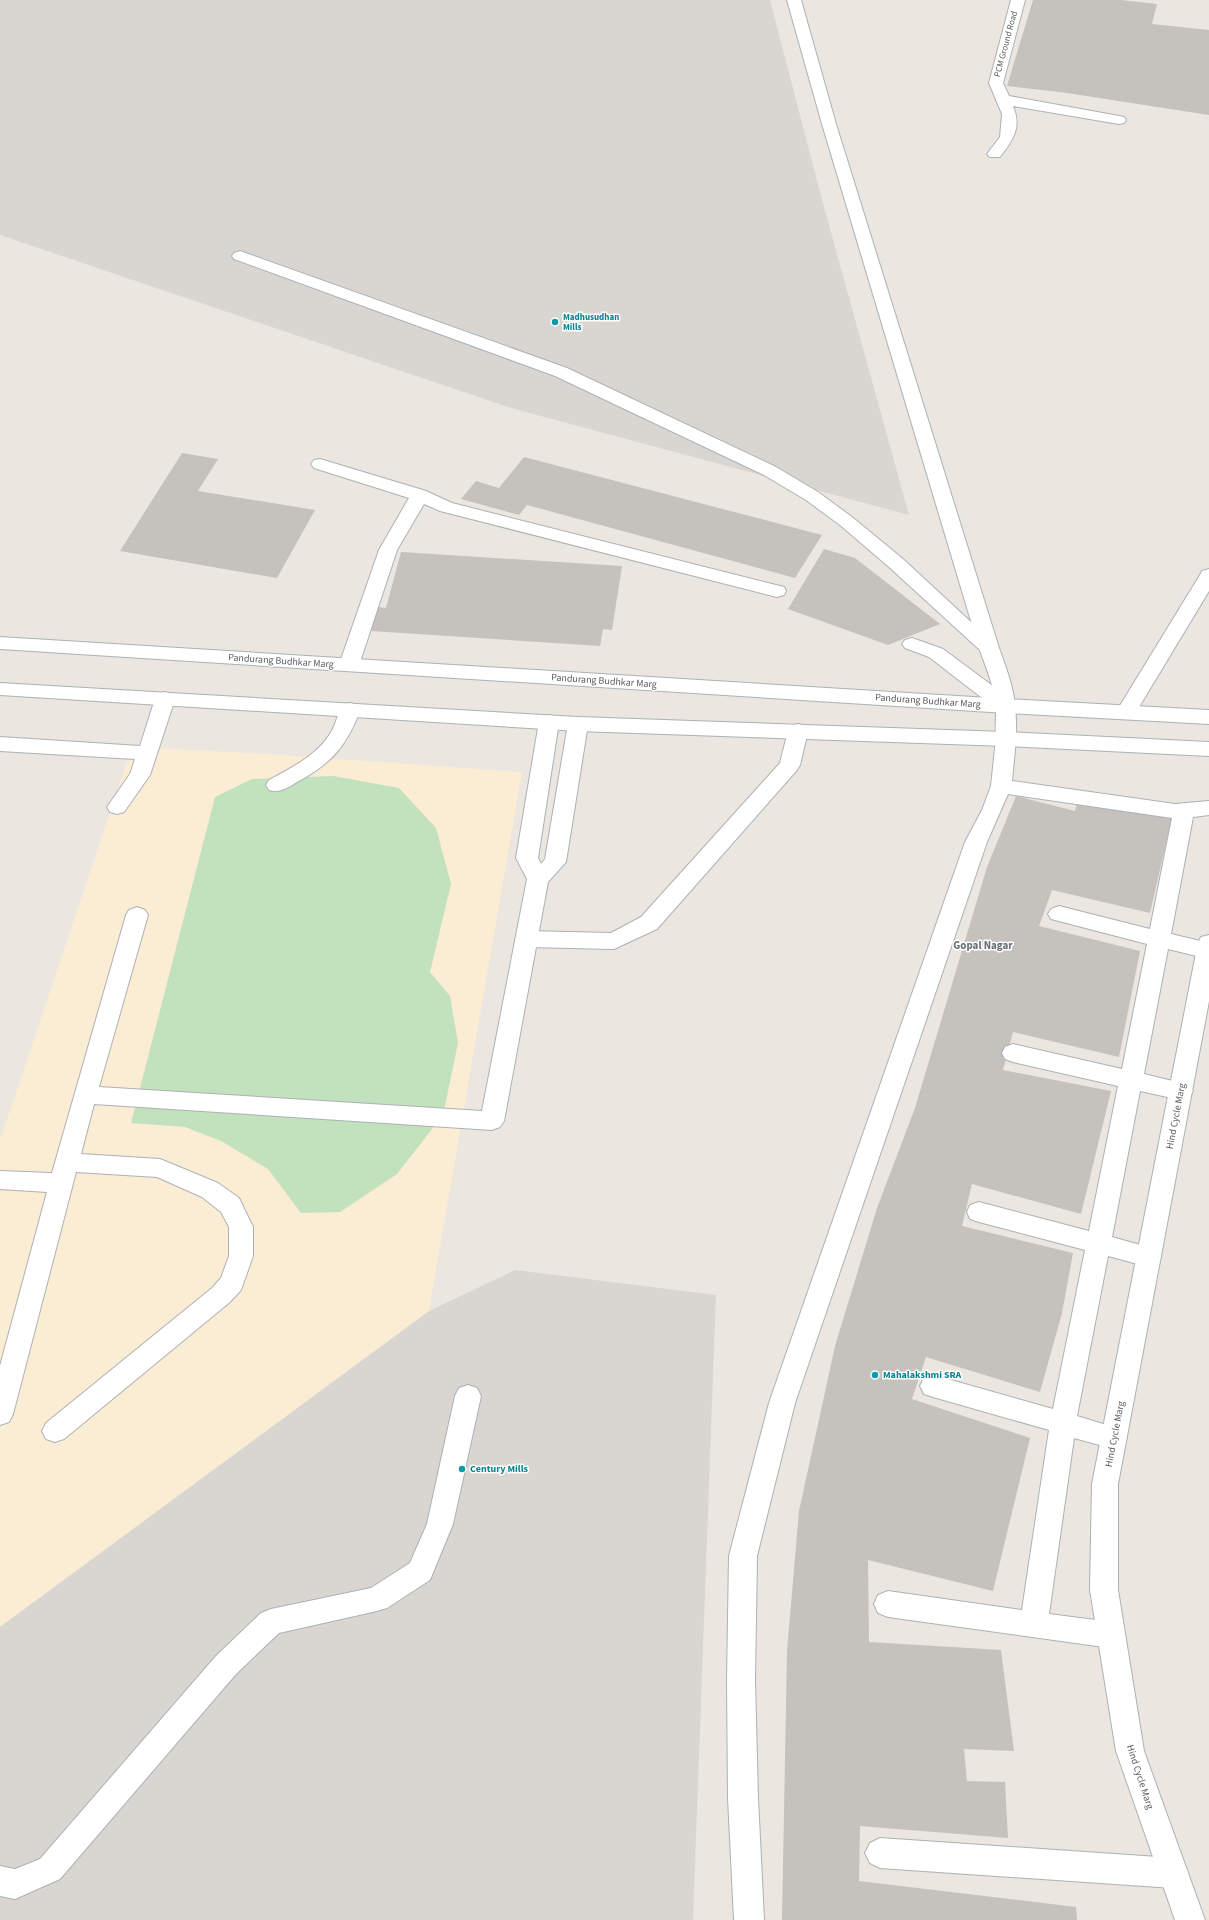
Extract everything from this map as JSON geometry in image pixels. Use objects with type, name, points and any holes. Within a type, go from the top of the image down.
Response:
[{"type":"street","points":[[748,1920],[743,1798],[741,1680],[743,1556],[782,1403],[976,842],[992,810],[1001,786],[1006,739],[1006,706],[1004,690],[989,648],[829,124],[794,0]]},
{"type":"street","name":"PCM Ground Road","points":[[995,154],[1008,136],[1009,114],[996,83],[1018,0]]},
{"type":"street","points":[[1004,100],[1120,120]]},
{"type":"street","points":[[240,256],[561,372],[770,471],[812,496],[846,522],[896,563],[989,648]]},
{"type":"street","points":[[320,464],[420,495],[446,507],[777,591]]},
{"type":"street","points":[[349,665],[388,550],[420,495]]},
{"type":"street","points":[[1126,712],[1209,575]]},
{"type":"street","name":"Pandurang Budhkar Marg","points":[[0,643],[1006,706],[1209,717]]},
{"type":"street","points":[[912,644],[936,653],[1006,706]]},
{"type":"street","points":[[0,689],[578,724],[1006,739],[1209,749]]},
{"type":"street","points":[[117,807],[140,775],[165,699]]},
{"type":"street","points":[[276,785],[310,766],[324,754],[339,736],[350,710]]},
{"type":"street","points":[[538,879],[527,858],[549,722]]},
{"type":"street","points":[[85,1095],[492,1121],[538,879],[555,862],[578,724]]},
{"type":"street","points":[[526,939],[614,941],[649,923],[790,765],[798,731]]},
{"type":"street","points":[[0,744],[147,753]]},
{"type":"street","points":[[1001,786],[1184,811],[1209,808]]},
{"type":"street","points":[[1034,1624],[1063,1423],[1184,811]]},
{"type":"street","points":[[1059,914],[1159,939],[1208,947]]},
{"type":"street","points":[[0,1414],[85,1095],[137,915]]},
{"type":"street","name":"Hind Cycle Marg","points":[[1190,1920],[1130,1751],[1104,1590],[1105,1484],[1208,947]]},
{"type":"street","points":[[1013,1053],[1181,1091]]},
{"type":"street","points":[[0,1180],[65,1172],[160,1168],[210,1190],[230,1205],[241,1226],[241,1256],[232,1283],[220,1295],[55,1431]]},
{"type":"street","points":[[980,1212],[1149,1257]]},
{"type":"street","points":[[932,1386],[1114,1438]]},
{"type":"street","points":[[0,1881],[15,1884],[50,1869],[226,1665],[271,1622],[378,1599],[420,1571],[440,1524],[468,1396]]},
{"type":"street","points":[[888,1604],[1111,1635]]},
{"type":"street","points":[[880,1853],[1174,1873]]},
{"type":"shaded area","name":"Madhusudhan Mills","points":[[0,0],[770,0],[821,196],[909,515],[511,408],[0,235]]},
{"type":"shaded area","points":[[132,747],[269,754],[522,772],[429,1311],[0,1627],[0,1140]]},
{"type":"shaded area","name":"Century Mills","points":[[515,1270],[716,1295],[693,1920],[0,1920],[0,1627],[429,1311]]},
{"type":"green space","points":[[333,776],[399,788],[436,828],[451,884],[430,972],[450,996],[458,1043],[443,1115],[397,1174],[340,1212],[301,1213],[268,1169],[221,1141],[185,1127],[131,1123],[215,797],[252,779]]},
{"type":"building","points":[[1033,0],[1121,0],[1157,4],[1152,24],[1209,30],[1209,115],[1067,93],[1007,86]]},
{"type":"building","points":[[182,453],[218,459],[198,491],[315,510],[277,578],[120,551]]},
{"type":"building","points":[[524,457],[822,535],[795,578],[527,505],[519,515],[461,499],[476,481],[499,488]]},
{"type":"building","points":[[824,549],[855,558],[940,624],[888,645],[788,609]]},
{"type":"building","points":[[401,552],[622,566],[612,630],[603,629],[600,646],[371,631],[377,607],[386,608]]},
{"type":"building","name":"Mahalakshmi SRA","points":[[1016,796],[1075,811],[1078,798],[1172,817],[1150,913],[1052,890],[1039,926],[1140,951],[1119,1057],[1013,1032],[1003,1070],[1111,1091],[1081,1214],[972,1184],[962,1226],[1073,1253],[1062,1313],[1040,1392],[926,1357],[912,1399],[1030,1438],[993,1591],[868,1560],[869,1642],[1001,1650],[1014,1751],[964,1749],[967,1781],[1005,1782],[1008,1838],[860,1826],[859,1881],[1076,1907],[1077,1920],[782,1920],[787,1651],[799,1511],[835,1346],[877,1208],[915,1108],[987,867]]},
{"type":"place","name":"Madhusudhan Mills","points":[[555,322]]},
{"type":"place","name":"Mahalakshmi SRA","points":[[875,1375]]},
{"type":"place","name":"Century Mills","points":[[462,1469]]},
{"type":"district","name":"Gopal Nagar","points":[[983,945]]}]
